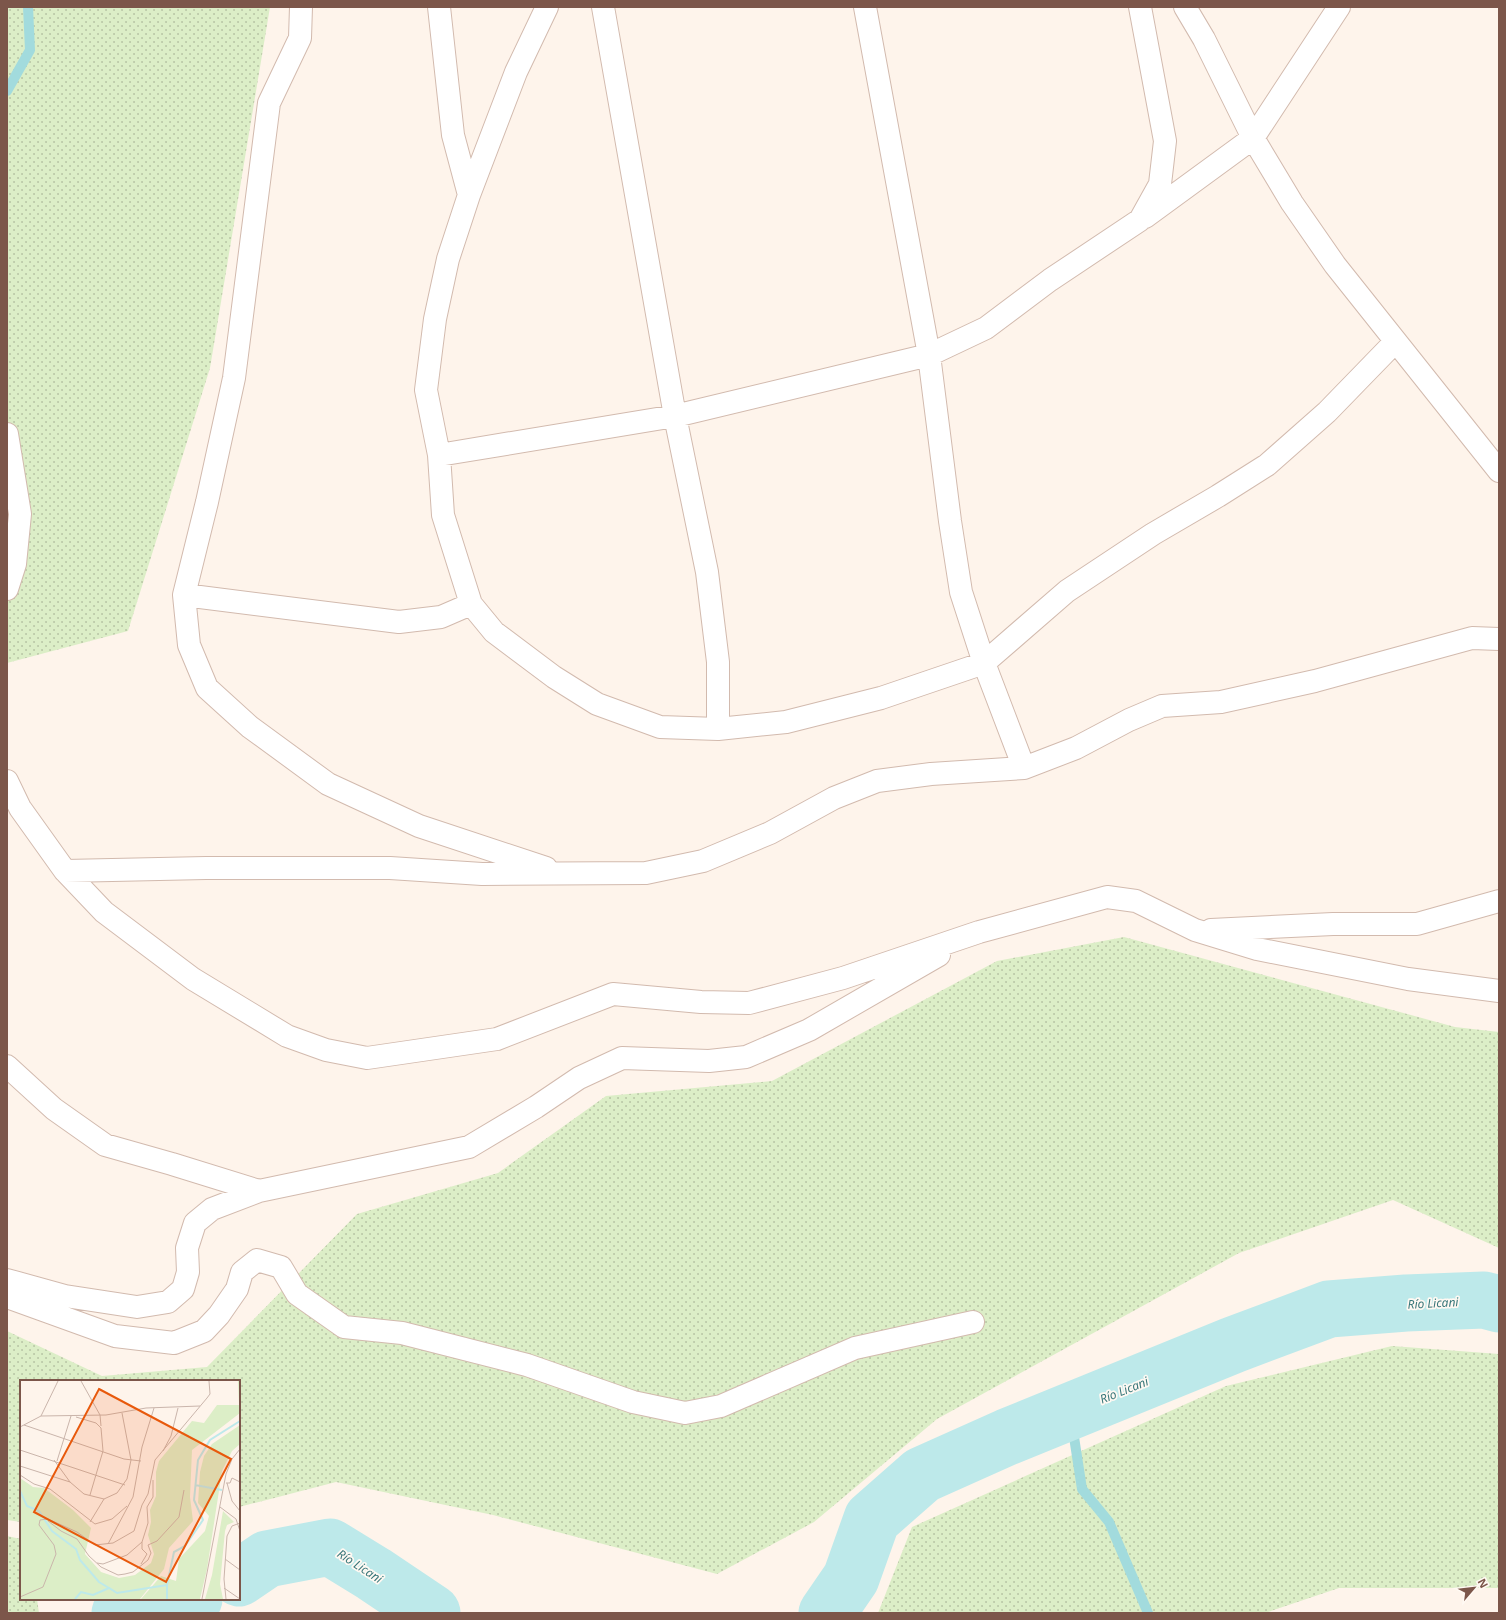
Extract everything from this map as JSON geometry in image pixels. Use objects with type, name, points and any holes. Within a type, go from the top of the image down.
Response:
[{"type":"street","points":[[301,7],[300,38],[268,103],[234,378],[207,502],[184,595],[189,645],[207,688],[250,727],[328,784],[419,826],[564,873]]},
{"type":"street","points":[[439,7],[453,135],[469,195]]},
{"type":"street","points":[[547,7],[516,72],[469,195],[446,267],[435,319],[426,390],[440,455],[443,515],[471,604],[494,632],[554,677],[597,704],[660,727],[718,729],[786,722],[881,698],[984,663],[1067,591],[1153,534],[1267,465],[1327,412],[1395,342]]},
{"type":"street","points":[[603,7],[675,416],[707,572],[718,662],[718,729]]},
{"type":"street","points":[[865,7],[929,356],[950,521],[961,592],[984,663],[1024,768]]},
{"type":"street","points":[[1140,7],[1165,141],[1160,184],[1140,220]]},
{"type":"street","points":[[1185,7],[1204,39],[1253,138],[1292,203],[1335,265],[1499,471]]},
{"type":"street","points":[[440,455],[675,416],[929,356],[986,328],[1050,280],[1140,220],[1253,138],[1339,7]]},
{"type":"street","points":[[7,434],[20,514],[15,564],[7,589]]},
{"type":"street","points":[[184,595],[399,622],[441,617],[471,604]]},
{"type":"street","points":[[65,871],[206,868],[390,868],[482,874],[646,873],[703,861],[770,833],[834,798],[877,781],[931,774],[1024,768],[1076,748],[1129,720],[1162,706],[1220,702],[1315,681],[1472,638],[1499,639]]},
{"type":"street","points":[[7,781],[20,808],[65,871],[104,912],[193,979],[287,1036],[326,1050],[367,1058],[497,1039],[613,994],[701,1002],[749,1003],[843,978],[979,932],[1107,897],[1136,901],[1195,930],[1257,949],[1408,979],[1499,990]]},
{"type":"street","points":[[1195,930],[1333,924],[1417,924],[1499,901]]},
{"type":"street","points":[[7,1280],[65,1296],[137,1307],[168,1302],[183,1289],[188,1272],[187,1248],[195,1223],[212,1209],[259,1191],[469,1146],[536,1108],[579,1078],[622,1058],[709,1061],[746,1057],[810,1030],[979,932]]},
{"type":"street","points":[[7,1066],[54,1109],[105,1145],[259,1191]]},
{"type":"street","points":[[7,1297],[115,1336],[174,1344],[204,1331],[219,1315],[237,1289],[242,1272],[257,1260],[281,1267],[297,1294],[344,1327],[402,1333],[527,1365],[633,1402],[685,1413],[722,1406],[855,1348],[973,1322]]},
{"type":"green space","points":[[7,7],[270,7],[210,368],[128,631],[7,663]]},
{"type":"green space","points":[[1124,937],[1455,1027],[1499,1032],[1499,1248],[1393,1200],[1239,1253],[937,1419],[814,1522],[717,1574],[493,1515],[336,1482],[240,1507],[240,1380],[20,1380],[20,1522],[7,1520],[7,1331],[102,1376],[207,1367],[357,1214],[498,1173],[606,1096],[772,1081],[997,961]]},
{"type":"green space","points":[[1392,1346],[1499,1354],[1499,1588],[1339,1588],[1265,1613],[878,1613],[912,1527],[1226,1386]]},
{"type":"green space","points":[[7,1536],[20,1539],[20,1600],[37,1600],[39,1613],[7,1613]]},
{"type":"waterway","points":[[7,91],[30,50],[28,7]]},
{"type":"waterway","name":"Río Licani","points":[[827,1613],[851,1578],[872,1519],[922,1475],[1007,1437],[1233,1345],[1329,1309],[1406,1303],[1484,1300],[1499,1304]]},
{"type":"waterway","points":[[1070,1411],[1082,1489],[1109,1522],[1148,1613]]},
{"type":"waterway","name":"Río Licani","points":[[240,1577],[267,1559],[330,1547],[374,1574],[432,1613]]},
{"type":"waterway","name":"Río Licani","points":[[120,1613],[189,1600]]}]
